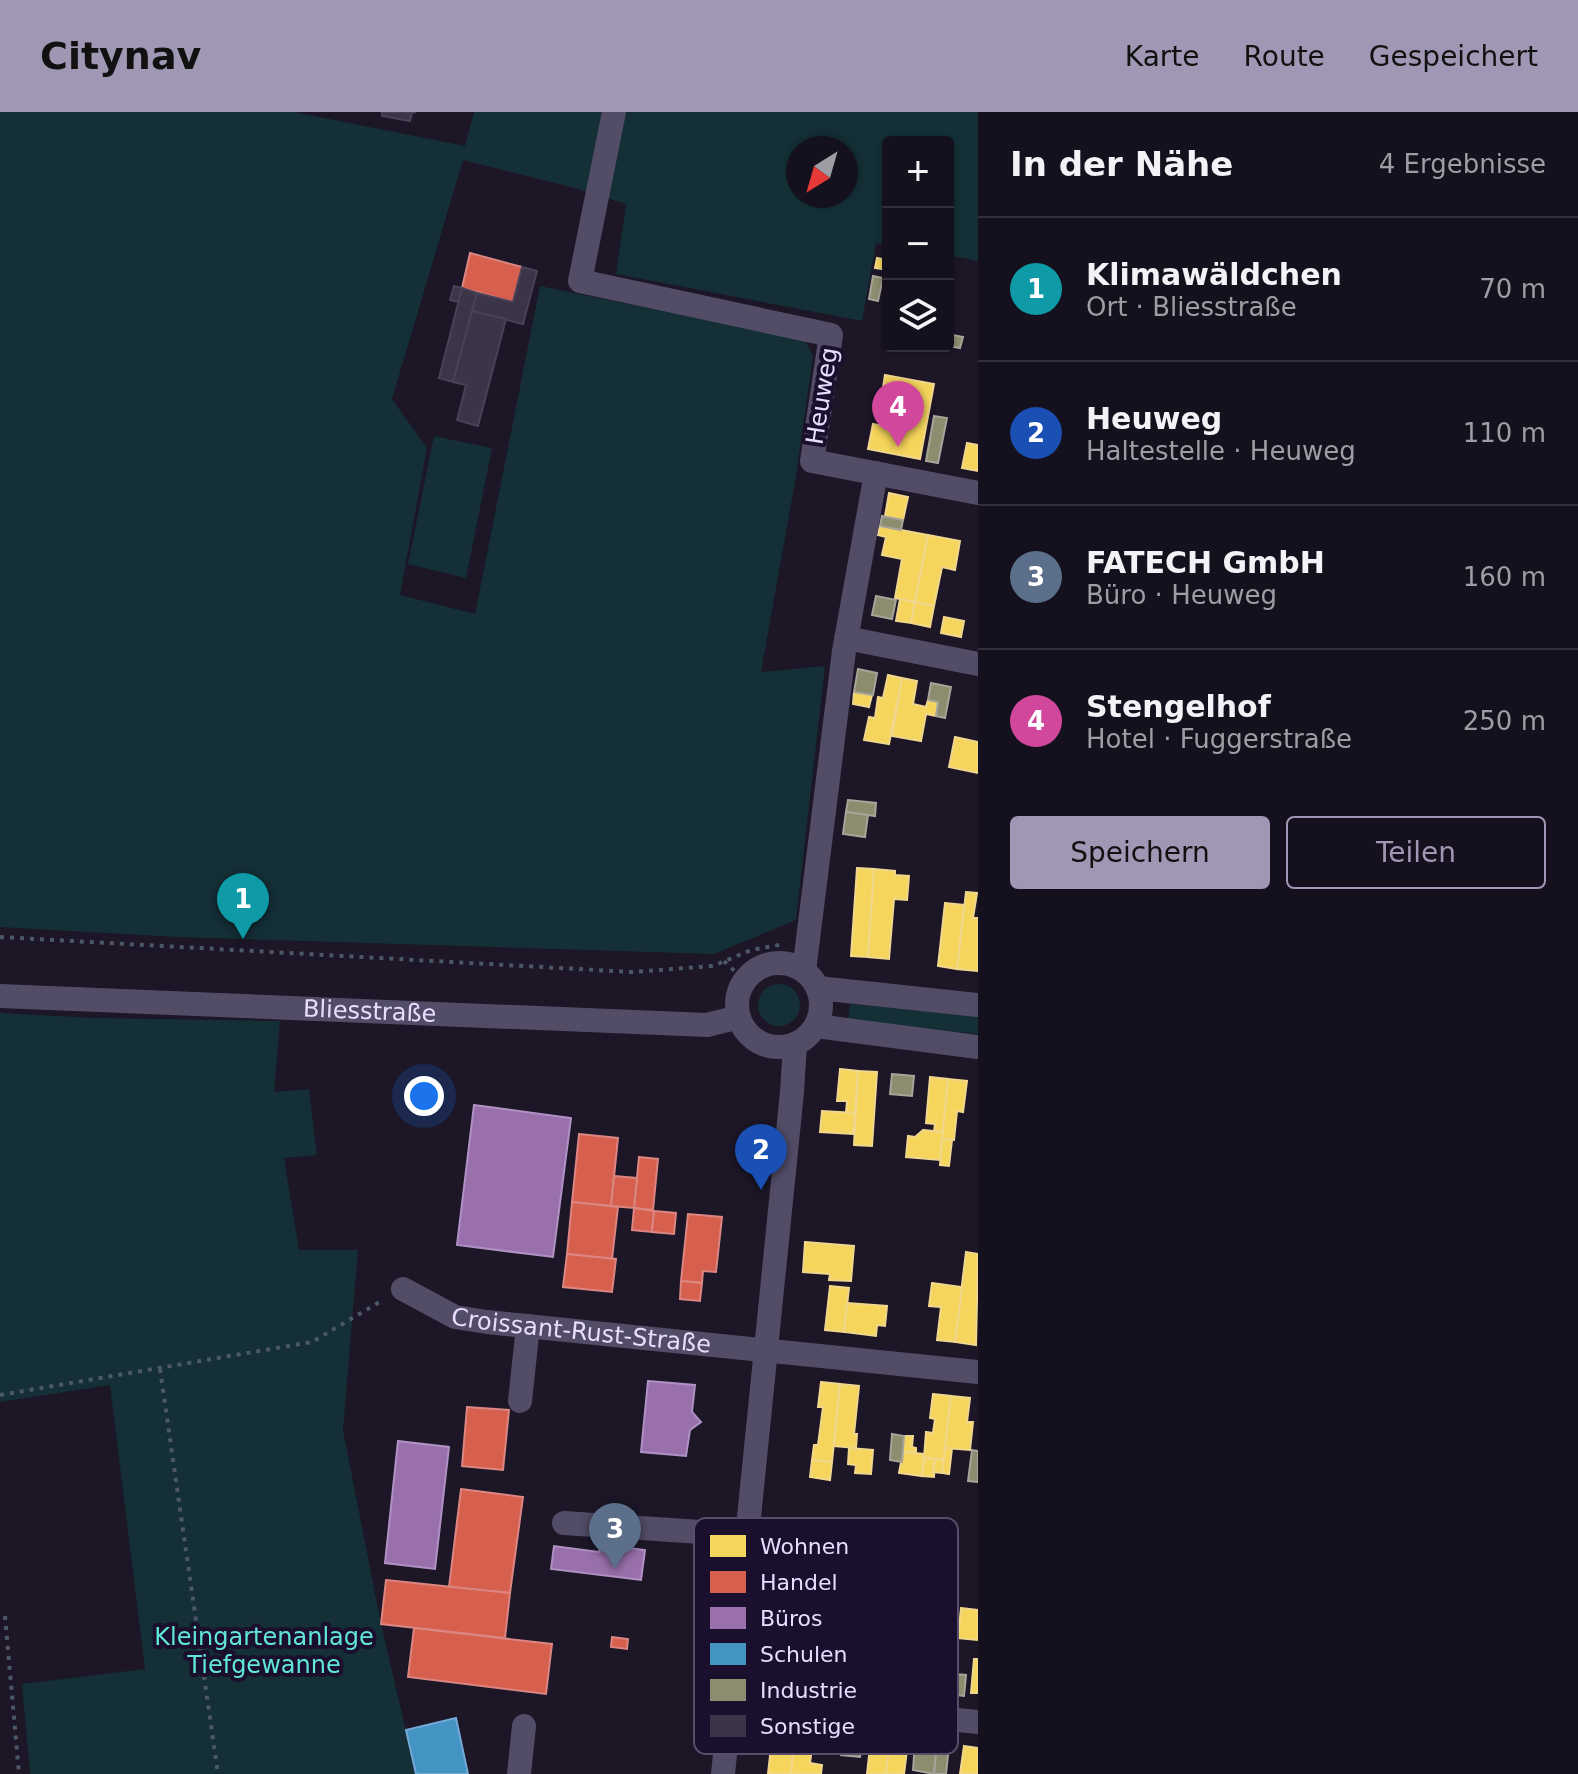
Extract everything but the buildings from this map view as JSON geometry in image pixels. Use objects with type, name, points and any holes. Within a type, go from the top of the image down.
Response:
[{"type":"street","name":"Heuweg","points":[[614,112],[580,281],[831,335],[812,461],[876,473]]},
{"type":"street","points":[[978,493],[876,473],[846,638],[807,946],[811,980],[821,1001],[820,1014],[809,1035],[795,1044],[776,1047],[764,1044],[744,1028],[739,1017],[738,996],[745,981],[757,969],[781,963],[811,980],[978,1005]]},
{"type":"street","points":[[846,638],[978,664]]},
{"type":"street","name":"Bliesstraße","points":[[0,996],[707,1025],[739,1017]]},
{"type":"street","points":[[816,1026],[978,1047]]},
{"type":"street","points":[[749,1518],[795,1044]]},
{"type":"street","name":"Croissant-Rust-Straße","points":[[403,1289],[455,1317],[978,1372]]},
{"type":"street","points":[[520,1401],[528,1326]]},
{"type":"street","points":[[564,1523],[694,1532]]},
{"type":"street","points":[[958,1720],[978,1722]]},
{"type":"street","points":[[519,1774],[524,1726]]},
{"type":"street","points":[[723,1774],[725,1754]]},
{"type":"path","points":[[0,937],[632,972],[713,966],[768,945],[787,943],[807,946]]},
{"type":"path","points":[[724,961],[745,981]]},
{"type":"path","points":[[0,1395],[312,1342],[403,1289]]},
{"type":"path","points":[[160,1369],[218,1774]]},
{"type":"path","points":[[5,1616],[19,1774]]},
{"type":"green space","points":[[0,112],[294,112],[465,146],[474,112],[978,112],[978,261],[954,256],[954,136],[882,136],[882,244],[876,243],[862,321],[616,274],[626,204],[463,160],[392,399],[427,448],[400,595],[475,614],[540,286],[805,340],[813,356],[795,482],[761,672],[825,666],[796,920],[714,954],[178,937],[0,927]]},
{"type":"green space","points":[[434,436],[492,448],[466,578],[408,564]]},
{"type":"green space","points":[[779,984],[794,990],[800,1005],[794,1020],[779,1026],[764,1020],[758,1005],[764,990]]},
{"type":"green space","points":[[850,1004],[978,1016],[978,1034],[848,1020]]},
{"type":"green space","name":"Kleingartenanlage Tiefgewanne","points":[[0,1013],[280,1021],[274,1092],[309,1089],[317,1155],[284,1158],[299,1250],[358,1250],[343,1430],[381,1624],[416,1774],[30,1774],[22,1684],[145,1669],[110,1385],[0,1402]]},
{"type":"place","name":"Stengelhof","points":[[898,447]]},
{"type":"place","name":"Klimawäldchen","points":[[243,939]]},
{"type":"place","name":"Heuweg","points":[[761,1190]]},
{"type":"place","name":"FATECH GmbH","points":[[615,1569]]}]
